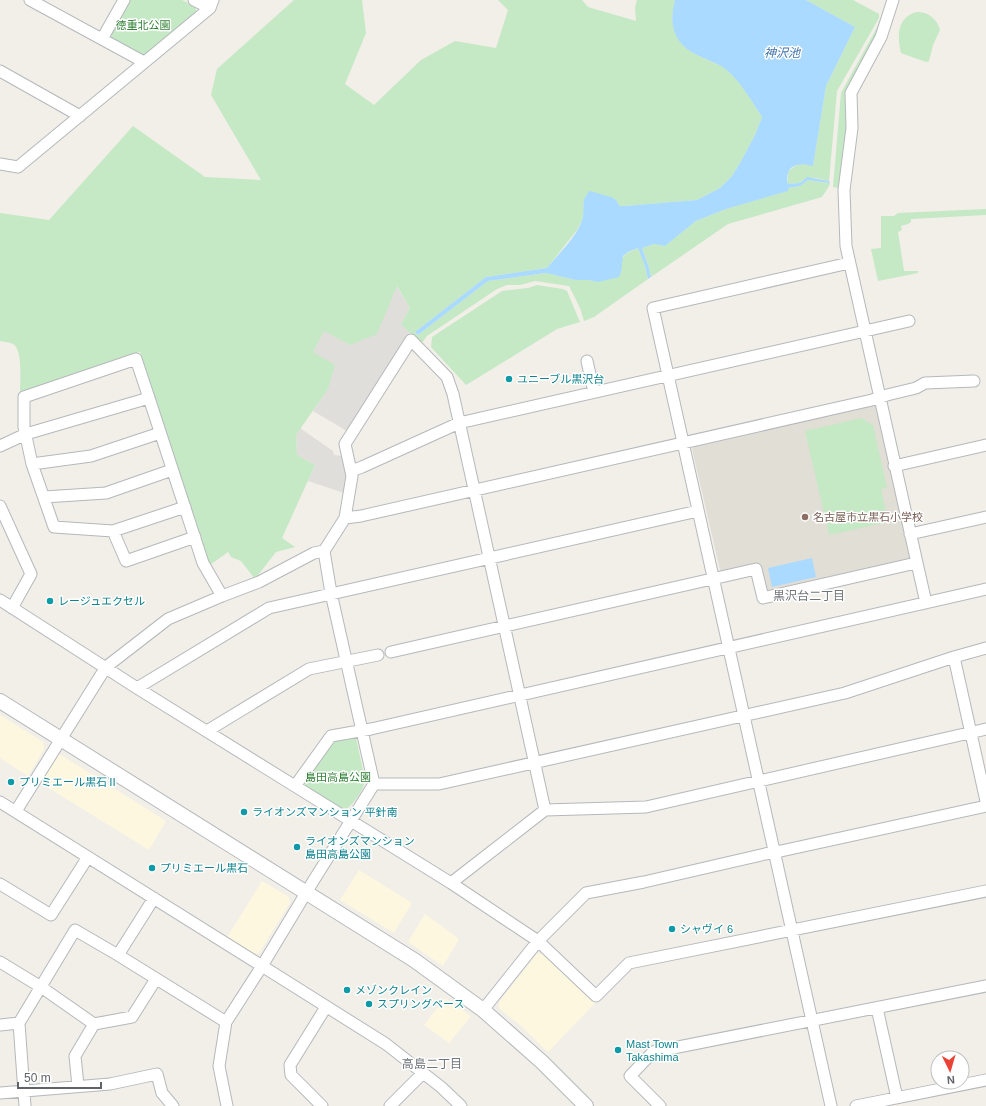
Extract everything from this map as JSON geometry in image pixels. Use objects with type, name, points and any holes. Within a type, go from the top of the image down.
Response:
[{"type":"street","points":[[30,0],[144,62]]},
{"type":"street","points":[[102,39],[124,0]]},
{"type":"street","points":[[194,0],[212,4]]},
{"type":"street","points":[[893,0],[880,37],[851,93],[852,128],[844,190],[846,246],[894,466],[926,603]]},
{"type":"street","points":[[0,164],[18,167],[124,81],[212,4]]},
{"type":"street","points":[[0,71],[80,116]]},
{"type":"street","points":[[831,1106],[653,308],[849,263]]},
{"type":"street","points":[[351,471],[459,423],[909,321]]},
{"type":"street","points":[[227,1106],[219,1066],[226,1022],[374,784],[331,593],[324,551],[345,518],[352,476],[344,444],[411,340],[447,378],[453,394],[545,810]]},
{"type":"street","points":[[185,507],[113,531],[54,527],[32,464],[24,427],[24,397],[136,360],[185,507],[203,563],[222,596]]},
{"type":"street","points":[[587,361],[594,392]]},
{"type":"street","points":[[345,518],[361,516],[879,398],[916,388],[925,383],[974,381]]},
{"type":"street","points":[[0,446],[26,434],[149,398]]},
{"type":"street","points":[[32,464],[91,456],[160,433]]},
{"type":"street","points":[[894,466],[986,445]]},
{"type":"street","points":[[44,496],[106,493],[172,470]]},
{"type":"street","points":[[0,506],[31,574],[12,608]]},
{"type":"street","points":[[137,688],[269,608],[698,511]]},
{"type":"street","points":[[910,534],[986,517]]},
{"type":"street","points":[[113,531],[126,561],[194,537]]},
{"type":"street","points":[[16,811],[106,668],[168,619],[260,582],[314,553],[324,551]]},
{"type":"street","points":[[391,652],[756,569],[763,598],[916,563]]},
{"type":"street","points":[[295,786],[331,736],[520,695],[986,589]]},
{"type":"street","points":[[0,600],[137,688],[451,883],[538,942],[596,996],[630,963],[986,891]]},
{"type":"street","points":[[374,784],[439,784],[535,763],[845,693],[986,648]]},
{"type":"street","points":[[207,731],[308,669],[378,655]]},
{"type":"street","points":[[954,657],[986,801]]},
{"type":"street","points":[[0,701],[306,894],[414,960],[483,1010],[542,1062],[586,1106]]},
{"type":"street","points":[[451,883],[545,810],[646,807],[986,729]]},
{"type":"street","points":[[0,802],[386,1044],[441,1087],[461,1106]]},
{"type":"street","points":[[483,1010],[538,942],[586,893],[644,882],[986,806]]},
{"type":"street","points":[[0,884],[51,916],[88,857]]},
{"type":"street","points":[[118,955],[154,898]]},
{"type":"street","points":[[25,1106],[19,1023],[75,930],[226,1022]]},
{"type":"street","points":[[0,962],[41,987],[94,1024],[132,1017],[156,979]]},
{"type":"street","points":[[660,1106],[630,1076],[653,1052],[986,986]]},
{"type":"street","points":[[322,1106],[291,1075],[290,1065],[326,1007]]},
{"type":"street","points":[[877,1008],[897,1098]]},
{"type":"street","points":[[0,1025],[19,1023]]},
{"type":"street","points":[[78,1086],[75,1056],[94,1024]]},
{"type":"street","points":[[390,1106],[424,1073]]},
{"type":"street","points":[[0,1093],[110,1084],[157,1074],[162,1093],[173,1106]]},
{"type":"street","points":[[856,1106],[986,1080]]},
{"type":"shaded area","points":[[396,285],[410,308],[401,324],[410,332],[347,431],[313,411],[327,390],[313,352],[324,330],[350,345]]},
{"type":"shaded area","name":"名古屋市立黒石小学校","points":[[872,404],[877,407],[910,557],[906,562],[771,593],[766,590],[759,564],[724,573],[720,570],[692,449],[696,444]]},
{"type":"shaded area","points":[[300,428],[333,451],[334,455],[342,456],[347,475],[344,493],[308,481],[315,465],[297,455],[296,435]]},
{"type":"shaded area","points":[[0,715],[43,742],[44,749],[28,776],[0,758]]},
{"type":"shaded area","points":[[61,755],[166,821],[149,850],[39,782],[55,756]]},
{"type":"shaded area","points":[[359,870],[412,903],[394,933],[340,900]]},
{"type":"shaded area","points":[[262,881],[289,897],[290,903],[259,953],[252,954],[226,939]]},
{"type":"shaded area","points":[[425,914],[459,939],[443,966],[408,942]]},
{"type":"shaded area","points":[[543,953],[596,1002],[548,1052],[521,1026],[499,1008],[499,1002],[537,954]]},
{"type":"shaded area","points":[[445,998],[471,1016],[449,1043],[424,1025]]},
{"type":"green space","name":"徳重北公園","points":[[128,0],[182,0],[196,7],[196,14],[147,55],[141,55],[110,37],[109,33]]},
{"type":"green space","points":[[294,0],[362,0],[366,33],[345,84],[374,105],[421,60],[455,41],[496,48],[508,10],[498,0],[582,0],[588,7],[636,21],[635,7],[637,0],[675,0],[672,18],[675,33],[679,40],[684,46],[699,56],[726,69],[743,88],[762,117],[755,135],[740,163],[732,176],[720,188],[697,200],[624,206],[620,206],[615,199],[586,195],[583,204],[584,211],[582,220],[577,230],[547,268],[486,277],[415,332],[418,335],[488,281],[546,273],[575,280],[598,282],[621,261],[626,254],[638,248],[648,279],[594,317],[584,321],[580,308],[569,286],[535,281],[520,285],[507,285],[497,289],[427,336],[421,344],[401,324],[410,308],[397,286],[377,334],[350,345],[324,331],[313,352],[335,365],[328,389],[296,435],[297,455],[315,465],[282,538],[295,547],[276,552],[255,579],[241,561],[231,557],[228,552],[210,565],[207,560],[140,352],[20,394],[20,359],[18,352],[13,344],[0,341],[0,213],[49,220],[133,126],[205,177],[261,180],[211,95],[217,69]]},
{"type":"green space","points":[[806,0],[853,0],[879,14],[879,18],[837,91],[829,181],[818,178],[810,178],[803,180],[800,183],[788,184],[788,172],[791,169],[799,165],[813,165],[826,86],[855,27]]},
{"type":"green space","points":[[917,12],[925,13],[935,19],[940,30],[933,45],[929,61],[926,62],[901,53],[899,40],[900,28],[902,23],[910,14]]},
{"type":"green space","points":[[880,22],[878,34],[848,87],[846,96],[848,128],[842,175],[839,179],[840,188],[833,187],[841,93]]},
{"type":"green space","points":[[808,180],[830,183],[822,197],[728,224],[651,277],[642,248],[654,244],[665,246],[696,221],[726,209],[787,191],[788,188],[800,186]]},
{"type":"green space","points":[[986,209],[986,215],[911,219],[911,222],[901,226],[902,230],[898,232],[904,271],[918,271],[918,273],[878,281],[871,249],[881,248],[881,216],[894,216],[898,213]]},
{"type":"green space","points":[[537,285],[567,291],[580,322],[557,329],[466,385],[431,347],[432,337],[502,291],[528,288]]},
{"type":"green space","points":[[861,418],[873,425],[887,488],[881,489],[888,522],[829,535],[805,431]]},
{"type":"green space","name":"島田高島公園","points":[[356,738],[365,780],[355,801],[345,811],[304,787],[304,779],[333,740]]},
{"type":"water","name":"神沢池","points":[[675,0],[806,0],[855,27],[826,86],[813,166],[802,164],[793,166],[788,173],[787,178],[788,184],[800,183],[807,177],[829,181],[830,183],[808,180],[800,186],[788,188],[788,191],[726,209],[696,221],[665,246],[654,244],[642,248],[651,277],[648,279],[638,248],[623,256],[619,277],[598,282],[575,280],[546,273],[488,281],[418,335],[415,332],[486,277],[547,268],[576,233],[582,220],[585,198],[590,191],[615,199],[620,206],[697,200],[720,188],[732,176],[755,135],[762,117],[743,88],[726,69],[699,56],[684,46],[679,40],[675,33],[672,18]]},
{"type":"water","points":[[812,558],[816,577],[772,587],[768,568]]},
{"type":"place","name":"ユニーブル黒沢台","points":[[509,379]]},
{"type":"place","name":"名古屋市立黒石小学校","points":[[805,517]]},
{"type":"place","name":"レージュエクセル","points":[[50,601]]},
{"type":"place","name":"プリミエール黒石Ⅱ","points":[[11,782]]},
{"type":"place","name":"ライオンズマンション 平針南","points":[[244,812]]},
{"type":"place","name":"ライオンズマンション 島田高島公園","points":[[297,847]]},
{"type":"place","name":"プリミエール黒石","points":[[152,868]]},
{"type":"place","name":"シャヴイ 6","points":[[672,929]]},
{"type":"place","name":"メゾンクレイン","points":[[347,990]]},
{"type":"place","name":"スプリングベース","points":[[369,1004]]},
{"type":"place","name":"Mast Town Takashima","points":[[618,1050]]},
{"type":"district","name":"黒沢台二丁目","points":[[809,596]]},
{"type":"district","name":"高島二丁目","points":[[432,1064]]}]
